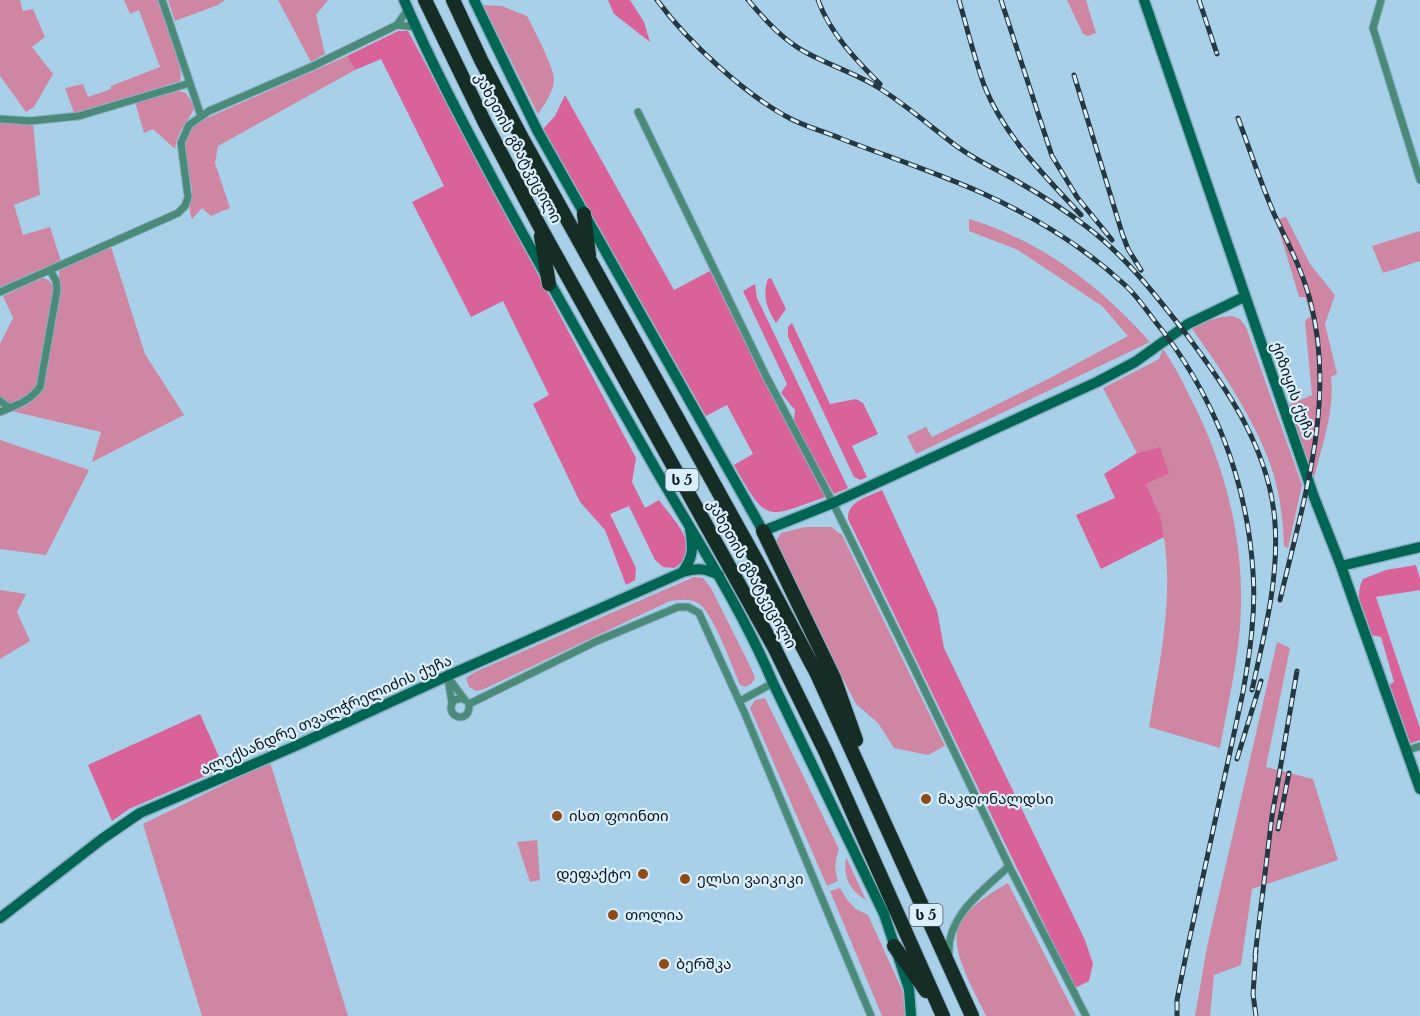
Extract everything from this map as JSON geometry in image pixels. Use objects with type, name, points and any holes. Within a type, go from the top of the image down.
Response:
[{"type":"highway","name":"კახეთის გზატკეცილი","points":[[425,0],[485,123],[539,225],[779,657],[821,743],[943,1015]]},
{"type":"highway","name":"კახეთის გზატკეცილი","points":[[453,0],[481,60],[759,565],[816,674],[972,1016]]},
{"type":"highway","points":[[584,214],[591,263]]},
{"type":"highway","points":[[539,225],[549,284]]},
{"type":"highway","points":[[763,531],[834,678],[881,813]]},
{"type":"highway","points":[[894,946],[943,1015]]},
{"type":"street","points":[[162,0],[201,116]]},
{"type":"street","name":"კახეთის გზატკეცილი","points":[[474,0],[537,130],[763,531]]},
{"type":"street","name":"ქიზიყის ქუჩა","points":[[1144,0],[1244,297],[1420,789]]},
{"type":"street","points":[[1381,0],[1373,28],[1420,180]]},
{"type":"street","points":[[397,25],[406,4]]},
{"type":"street","points":[[406,4],[449,96],[549,284],[719,575],[757,645],[884,914],[909,989],[911,1016]]},
{"type":"street","points":[[0,292],[171,216],[185,206],[188,185],[181,143],[189,125],[201,116],[397,25],[416,27]]},
{"type":"street","points":[[0,119],[30,121],[79,116],[190,83]]},
{"type":"street","points":[[638,112],[766,376],[833,503],[1009,866],[1086,1016]]},
{"type":"street","points":[[0,412],[24,403],[33,397],[40,387],[57,290],[56,281],[50,270]]},
{"type":"street","points":[[763,531],[833,503],[1096,382],[1135,362],[1188,324],[1244,297]]},
{"type":"street","points":[[0,401],[10,408]]},
{"type":"street","points":[[683,572],[690,562],[693,550],[689,523]]},
{"type":"street","points":[[1341,566],[1420,547]]},
{"type":"street","points":[[683,572],[693,568],[706,569],[719,575]]},
{"type":"street","name":"ალექსანდრე თვალჭრელიძის ქუჩა","points":[[0,918],[94,845],[140,813],[273,756],[683,572]]},
{"type":"street","points":[[469,704],[597,640],[678,607],[688,607],[699,613],[740,701],[871,1016]]},
{"type":"street","points":[[447,676],[469,704]]},
{"type":"street","points":[[447,676],[452,703],[451,711],[458,717],[464,716],[468,712],[469,704]]},
{"type":"street","points":[[740,701],[773,683]]},
{"type":"street","points":[[452,703],[463,698]]},
{"type":"street","points":[[1406,751],[1420,746]]},
{"type":"street","points":[[950,967],[948,946],[956,919],[1009,866]]},
{"type":"shaded area","points":[[0,0],[20,0],[23,11],[33,9],[45,37],[32,47],[53,74],[34,107],[26,112],[0,76]]},
{"type":"shaded area","points":[[124,0],[159,0],[180,64],[180,81],[74,113],[65,88],[83,84],[88,97],[160,67],[139,10],[130,14]]},
{"type":"shaded area","points":[[168,0],[225,0],[218,5],[175,21]]},
{"type":"shaded area","points":[[278,0],[328,0],[316,15],[325,54],[311,62]]},
{"type":"shaded area","points":[[608,0],[630,0],[644,22],[650,42],[614,14]]},
{"type":"shaded area","points":[[1067,0],[1086,0],[1096,33],[1088,36],[1083,34]]},
{"type":"shaded area","points":[[483,5],[502,6],[527,16],[534,29],[554,79],[551,93],[538,114]]},
{"type":"shaded area","points":[[398,31],[408,31],[636,458],[632,482],[645,508],[659,500],[684,535],[687,552],[683,560],[674,568],[663,567],[655,560],[629,506],[610,514],[636,568],[635,580],[626,585],[605,530],[580,502],[533,404],[549,395],[503,301],[471,317],[412,202],[444,186],[381,59],[355,70],[347,56]]},
{"type":"shaded area","points":[[347,56],[355,70],[218,146],[215,163],[230,208],[211,216],[202,208],[192,219],[190,208],[192,191],[185,146],[187,134],[191,129],[205,119]]},
{"type":"shaded area","points":[[179,91],[186,93],[195,107],[181,131],[175,149],[153,129],[144,133],[135,102]]},
{"type":"shaded area","points":[[565,95],[674,290],[710,271],[767,387],[825,497],[778,512],[769,511],[754,498],[734,465],[753,454],[727,405],[706,416],[543,129],[555,116]]},
{"type":"shaded area","points":[[0,123],[33,123],[40,195],[14,205],[23,235],[50,227],[61,261],[0,287]]},
{"type":"shaded area","points":[[1286,217],[1310,264],[1335,295],[1325,324],[1337,374],[1331,377],[1331,402],[1314,478],[1315,486],[1286,406],[1312,395],[1305,321],[1311,316],[1305,297],[1299,297],[1276,220]]},
{"type":"shaded area","points":[[969,219],[1021,240],[1068,268],[1111,302],[1150,342],[916,454],[907,436],[926,427],[932,437],[1128,336],[1102,306],[1018,250],[969,231]]},
{"type":"shaded area","points":[[1420,231],[1420,261],[1383,273],[1372,246]]},
{"type":"shaded area","points":[[111,247],[145,354],[184,415],[92,462],[101,432],[11,411],[33,400],[42,385],[53,334],[59,270]]},
{"type":"shaded area","points":[[41,278],[48,280],[55,289],[36,386],[30,395],[12,405],[0,397],[0,344],[13,318],[3,296]]},
{"type":"shaded area","points":[[771,278],[786,309],[776,323],[768,307],[766,296],[766,285],[768,279]]},
{"type":"shaded area","points":[[755,284],[757,298],[848,488],[834,494],[794,422],[795,410],[781,393],[787,384],[743,291]]},
{"type":"shaded area","points":[[1232,316],[1240,319],[1246,327],[1302,485],[1288,548],[1284,546],[1275,478],[1260,440],[1233,389],[1190,326]]},
{"type":"shaded area","points":[[792,323],[830,404],[856,399],[863,403],[878,434],[852,446],[867,477],[861,480],[854,477],[788,337],[788,327]]},
{"type":"shaded area","points":[[1163,349],[1183,382],[1221,470],[1238,552],[1241,580],[1240,626],[1220,748],[1149,727],[1162,649],[1167,596],[1165,544],[1159,514],[1146,484],[1160,447],[1137,453],[1103,388],[1159,359]]},
{"type":"shaded area","points":[[0,440],[89,470],[46,555],[0,549]]},
{"type":"shaded area","points":[[1160,447],[1169,473],[1146,484],[1160,515],[1164,537],[1101,569],[1076,515],[1115,498],[1104,474],[1137,453]]},
{"type":"shaded area","points":[[882,490],[937,610],[944,648],[1085,940],[1093,964],[1089,981],[1075,988],[848,519],[851,508],[855,504]]},
{"type":"shaded area","points":[[805,527],[831,527],[842,535],[945,746],[928,755],[894,748],[878,723],[856,704],[774,545],[781,533]]},
{"type":"shaded area","points":[[1416,565],[1420,590],[1376,597],[1420,728],[1420,740],[1409,744],[1388,685],[1394,682],[1381,637],[1371,635],[1359,600],[1359,593],[1363,579],[1386,570]]},
{"type":"shaded area","points":[[694,577],[703,578],[711,588],[751,668],[755,678],[751,684],[745,687],[740,685],[722,640],[704,608],[695,601],[684,600],[670,601],[484,689],[476,691],[469,687],[466,678],[475,672]]},
{"type":"shaded area","points":[[0,590],[26,594],[17,612],[30,641],[0,659]]},
{"type":"shaded area","points":[[1277,642],[1290,648],[1266,767],[1313,779],[1338,860],[1252,889],[1241,965],[1214,975],[1210,1016],[1195,1016],[1207,947]]},
{"type":"shaded area","points":[[765,698],[839,849],[836,865],[838,881],[827,886],[750,708],[755,700]]},
{"type":"shaded area","points":[[200,714],[224,768],[129,809],[112,821],[88,765]]},
{"type":"shaded area","points":[[270,762],[348,1016],[202,1016],[143,824]]},
{"type":"shaded area","points":[[537,840],[540,880],[530,882],[517,842]]},
{"type":"shaded area","points":[[846,857],[866,900],[851,887],[845,871]]},
{"type":"shaded area","points":[[1008,883],[1076,1016],[986,1016],[959,955],[957,931],[961,921],[976,904]]},
{"type":"shaded area","points":[[840,888],[856,909],[868,915],[902,990],[906,1016],[882,1016],[830,891]]},
{"type":"railway","points":[[657,0],[684,33],[718,66],[773,109],[803,125],[982,193],[1039,222],[1075,245],[1133,293],[1175,348],[1210,407],[1235,470],[1243,504],[1253,572],[1253,617],[1243,692],[1186,955],[1177,1000],[1177,1016]]},
{"type":"railway","points":[[748,0],[775,30],[790,42],[816,58],[879,88],[963,150],[1063,209],[1087,227],[1114,250],[1138,276],[1199,352],[1243,420],[1265,470],[1271,496],[1276,544],[1273,586],[1252,690]]},
{"type":"railway","points":[[818,0],[836,34],[880,84]]},
{"type":"railway","points":[[959,0],[980,74],[992,104],[1026,155],[1081,215]]},
{"type":"railway","points":[[1001,0],[1052,156],[1077,197],[1112,240]]},
{"type":"railway","points":[[1199,0],[1217,54]]},
{"type":"railway","points":[[1074,75],[1122,233],[1128,249],[1141,270]]},
{"type":"railway","points":[[1238,118],[1270,204],[1303,278],[1310,300],[1317,338],[1320,376],[1314,451],[1280,600]]},
{"type":"railway","points":[[1255,956],[1272,816],[1297,671]]},
{"type":"railway","points":[[1237,759],[1261,681]]},
{"type":"railway","points":[[1278,829],[1289,773]]},
{"type":"railway","points":[[1256,950],[1253,994],[1256,1016]]},
{"type":"place","name":"მაკდონალდსი","points":[[926,799]]},
{"type":"place","name":"ისთ ფოინთი","points":[[557,816]]},
{"type":"place","name":"დეფაქტო","points":[[643,874]]},
{"type":"place","name":"ელსი ვაიკიკი","points":[[685,879]]},
{"type":"place","name":"თოლია","points":[[613,915]]},
{"type":"place","name":"ბერშკა","points":[[664,964]]}]
